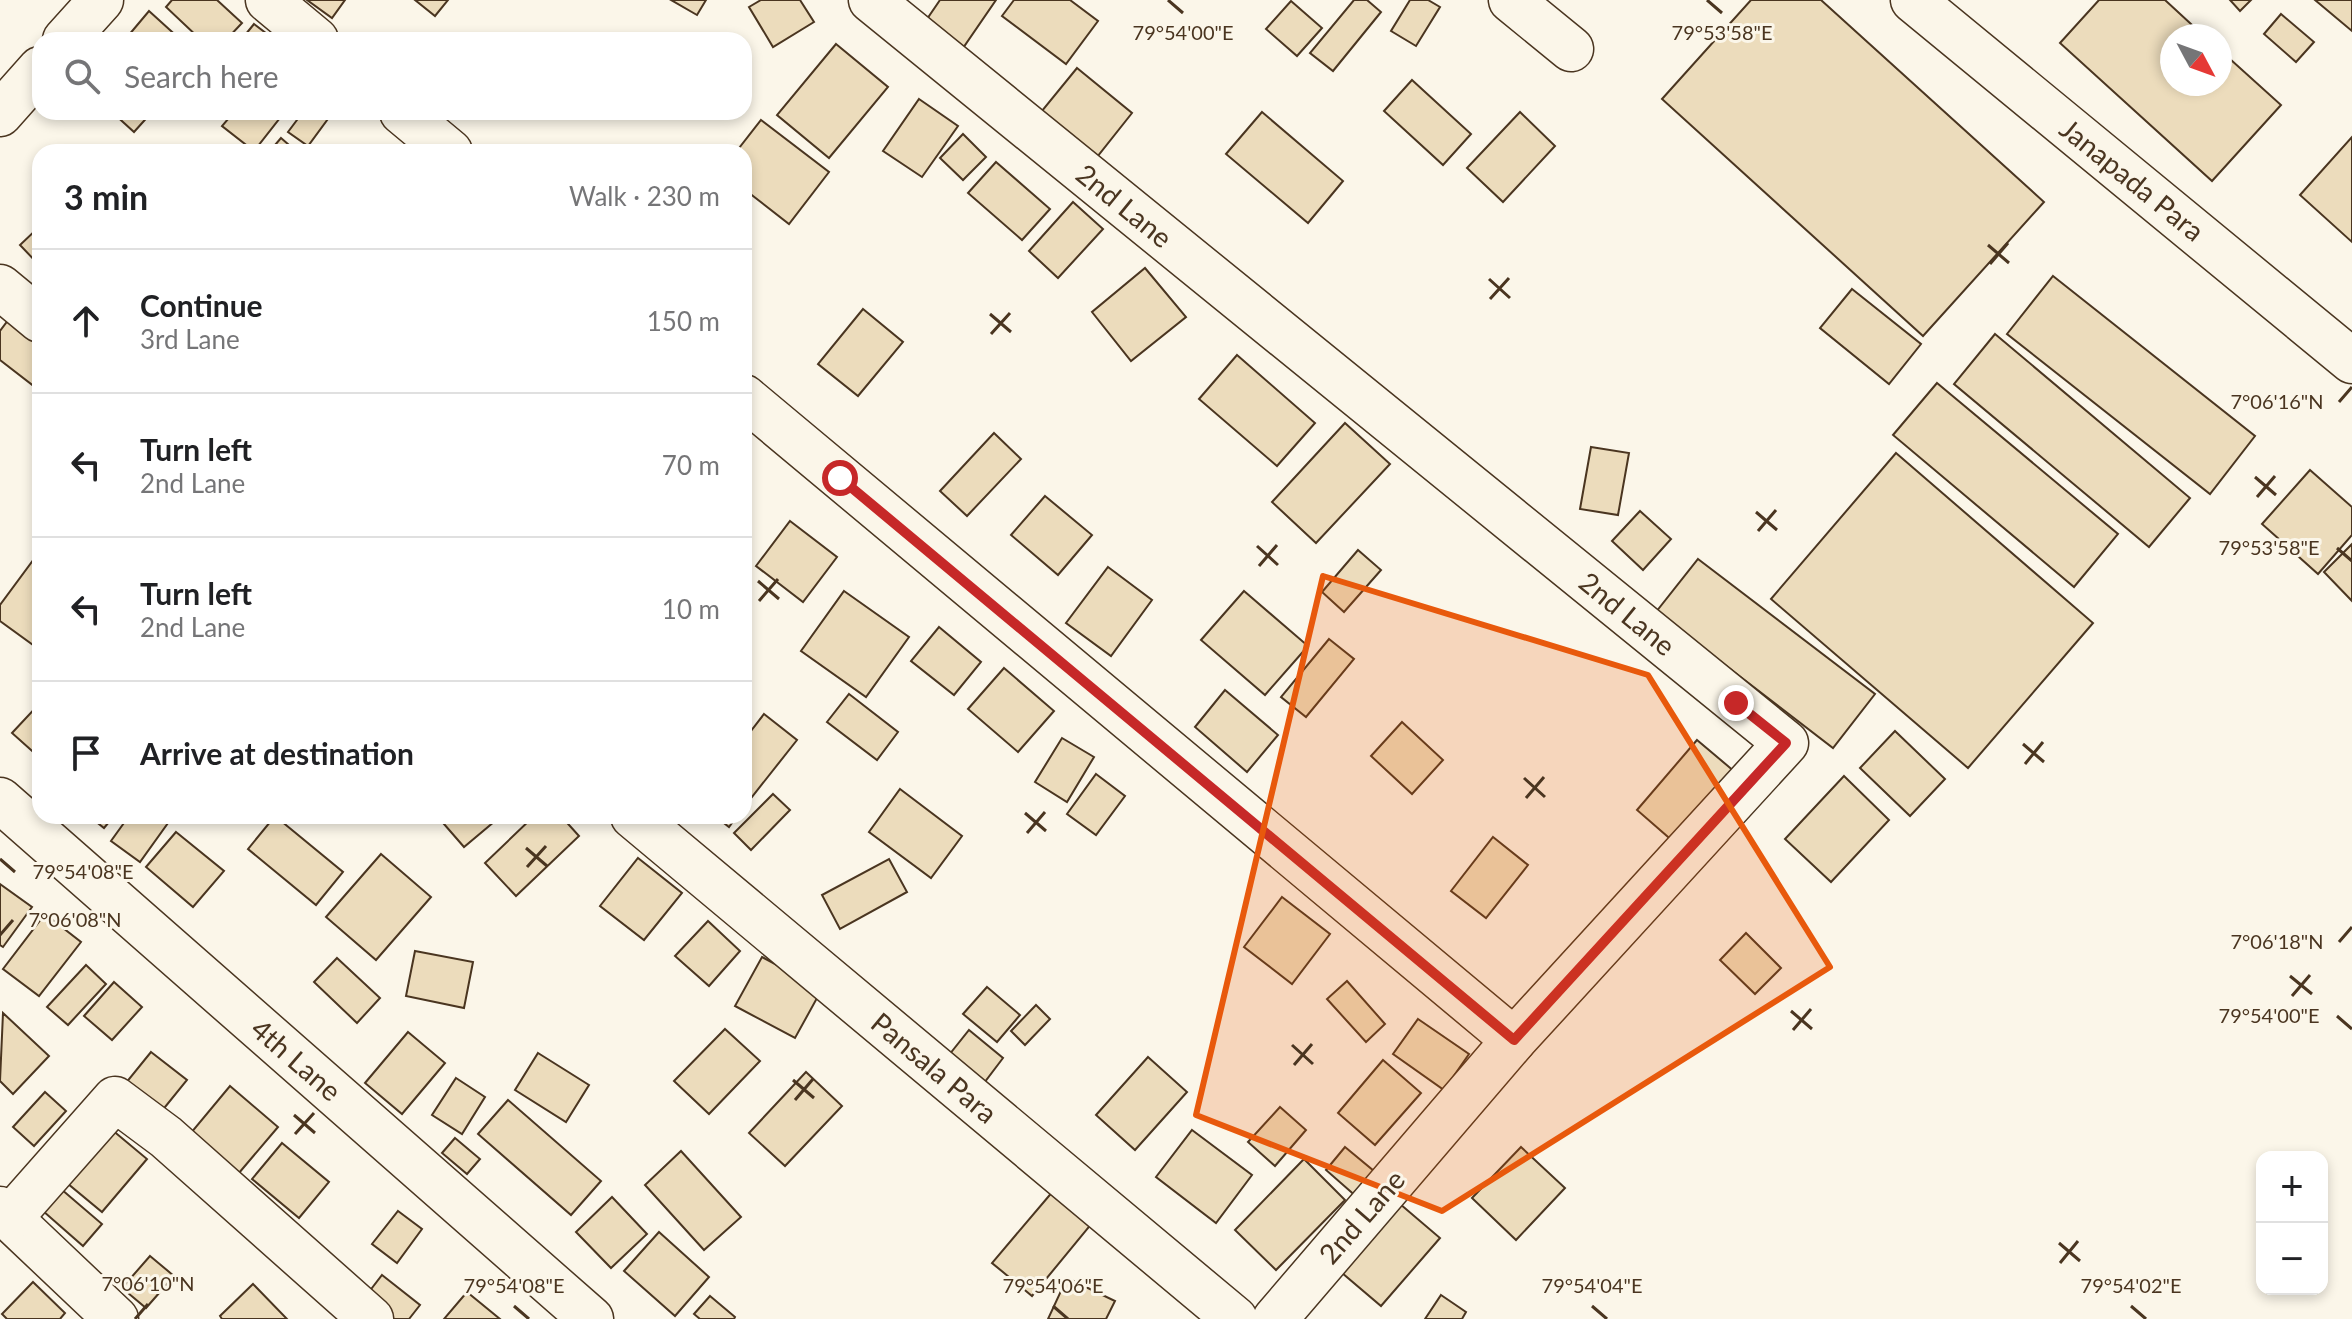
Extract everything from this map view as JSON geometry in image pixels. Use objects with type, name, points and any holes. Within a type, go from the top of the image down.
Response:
[{"type":"street","points":[[72,32],[101,0]]},
{"type":"street","points":[[268,0],[306,32]]},
{"type":"street","name":"2nd Lane","points":[[871,0],[1786,743],[1514,1040],[1275,1319]]},
{"type":"street","points":[[1511,0],[1571,49]]},
{"type":"street","name":"Janapada Para","points":[[1913,0],[2352,361]]},
{"type":"street","points":[[0,114],[32,78]]},
{"type":"street","points":[[412,120],[440,144]]},
{"type":"street","points":[[0,287],[32,313]]},
{"type":"street","points":[[752,404],[1514,1040]]},
{"type":"street","name":"4th Lane","points":[[0,800],[591,1319]]},
{"type":"street","name":"Pansala Para","points":[[643,824],[1235,1319]]},
{"type":"street","points":[[116,1319],[5,1213],[115,1099],[166,1137],[371,1319]]},
{"type":"highlighted area","points":[[1323,576],[1648,675],[1830,967],[1442,1211],[1196,1115]]},
{"type":"building","points":[[172,0],[217,0],[242,23],[234,32],[193,32],[166,7]]},
{"type":"building","points":[[307,0],[345,0],[332,18]]},
{"type":"building","points":[[415,0],[448,0],[435,16]]},
{"type":"building","points":[[671,0],[706,0],[697,15]]},
{"type":"building","points":[[761,0],[800,0],[814,22],[773,47],[749,7]]},
{"type":"building","points":[[940,0],[996,0],[963,48],[925,22]]},
{"type":"building","points":[[1014,0],[1070,0],[1098,21],[1066,64],[1002,16]]},
{"type":"building","points":[[1354,0],[1367,0],[1381,12],[1333,71],[1310,53]]},
{"type":"building","points":[[1410,0],[1428,0],[1440,7],[1416,46],[1391,31]]},
{"type":"building","points":[[1751,0],[1821,0],[2044,202],[1923,336],[1662,99]]},
{"type":"building","points":[[2099,0],[2165,0],[2191,24],[2160,24],[2160,96],[2232,96],[2232,61],[2281,105],[2212,181],[2060,43]]},
{"type":"building","points":[[2230,0],[2251,0],[2240,11]]},
{"type":"building","points":[[2315,0],[2352,0],[2352,31]]},
{"type":"building","points":[[1291,1],[1322,28],[1297,56],[1266,29]]},
{"type":"building","points":[[149,11],[172,32],[131,32]]},
{"type":"building","points":[[2281,14],[2314,42],[2296,62],[2264,34]]},
{"type":"building","points":[[254,24],[264,32],[248,32]]},
{"type":"building","points":[[836,44],[888,87],[829,158],[777,115]]},
{"type":"building","points":[[1077,68],[1132,113],[1097,157],[1041,112]]},
{"type":"building","points":[[1412,80],[1471,134],[1443,165],[1384,111]]},
{"type":"building","points":[[919,99],[958,126],[922,177],[883,151]]},
{"type":"building","points":[[1262,112],[1343,181],[1308,223],[1226,154]]},
{"type":"building","points":[[1520,112],[1555,146],[1503,202],[1467,168]]},
{"type":"building","points":[[121,120],[145,120],[134,132]]},
{"type":"building","points":[[227,120],[278,120],[259,144],[245,144],[222,126]]},
{"type":"building","points":[[297,120],[327,120],[309,144],[288,132]]},
{"type":"building","points":[[761,120],[829,172],[789,224],[752,195],[752,144],[742,144]]},
{"type":"building","points":[[963,134],[986,157],[963,180],[940,158]]},
{"type":"building","points":[[2352,137],[2352,242],[2300,195]]},
{"type":"building","points":[[996,162],[1050,209],[1022,240],[968,193]]},
{"type":"building","points":[[1073,202],[1103,229],[1058,278],[1029,251]]},
{"type":"building","points":[[32,234],[32,258],[20,245]]},
{"type":"building","points":[[1145,268],[1186,317],[1131,361],[1092,312]]},
{"type":"building","points":[[2053,276],[2255,436],[2210,494],[2007,334]]},
{"type":"building","points":[[1852,289],[1921,344],[1889,384],[1820,328]]},
{"type":"building","points":[[863,309],[903,342],[858,396],[818,364]]},
{"type":"building","points":[[12,315],[32,330],[32,385],[0,360],[0,331]]},
{"type":"building","points":[[1995,334],[2190,498],[2149,547],[1954,384]]},
{"type":"building","points":[[1237,355],[1315,423],[1277,466],[1199,399]]},
{"type":"building","points":[[1937,383],[2118,534],[2074,587],[1893,435]]},
{"type":"building","points":[[1345,423],[1390,464],[1316,543],[1272,502]]},
{"type":"building","points":[[994,433],[1021,459],[967,516],[940,491]]},
{"type":"building","points":[[1591,447],[1629,453],[1618,515],[1580,509]]},
{"type":"building","points":[[1896,453],[2093,623],[1968,768],[1771,599]]},
{"type":"building","points":[[2310,470],[2352,507],[2352,535],[2318,574],[2262,524]]},
{"type":"building","points":[[1045,496],[1092,535],[1058,575],[1011,535]]},
{"type":"building","points":[[1640,511],[1671,539],[1643,570],[1612,541]]},
{"type":"building","points":[[790,521],[837,557],[803,602],[756,566]]},
{"type":"building","points":[[2352,544],[2352,601],[2324,572]]},
{"type":"building","points":[[1358,550],[1381,570],[1344,612],[1322,592]]},
{"type":"building","points":[[1698,559],[1875,694],[1833,748],[1656,612]]},
{"type":"building","points":[[32,562],[32,644],[0,621],[0,605]]},
{"type":"building","points":[[1108,567],[1152,600],[1111,656],[1066,623]]},
{"type":"building","points":[[844,591],[909,637],[866,697],[801,651]]},
{"type":"building","points":[[1244,591],[1308,646],[1265,695],[1201,640]]},
{"type":"building","points":[[939,627],[981,662],[954,695],[911,661]]},
{"type":"building","points":[[1329,639],[1354,659],[1306,717],[1281,697]]},
{"type":"building","points":[[1004,668],[1054,711],[1018,752],[968,709]]},
{"type":"building","points":[[1225,690],[1278,735],[1247,772],[1195,727]]},
{"type":"building","points":[[849,694],[898,732],[877,760],[827,722]]},
{"type":"building","points":[[32,712],[32,751],[12,733]]},
{"type":"building","points":[[764,714],[797,740],[752,797],[752,730]]},
{"type":"building","points":[[1402,722],[1443,760],[1412,794],[1371,756]]},
{"type":"building","points":[[1895,731],[1945,779],[1910,816],[1860,768]]},
{"type":"building","points":[[1062,738],[1094,757],[1067,802],[1035,782]]},
{"type":"building","points":[[1697,740],[1735,772],[1675,843],[1637,810]]},
{"type":"building","points":[[1096,774],[1125,796],[1096,835],[1067,814]]},
{"type":"building","points":[[1844,776],[1889,820],[1831,882],[1785,839]]},
{"type":"building","points":[[900,789],[962,836],[931,878],[869,832]]},
{"type":"building","points":[[773,794],[790,810],[751,850],[734,833],[743,824],[752,824],[752,815]]},
{"type":"building","points":[[123,824],[167,824],[140,862],[111,841]]},
{"type":"building","points":[[268,824],[285,824],[343,872],[316,905],[248,849]]},
{"type":"building","points":[[444,824],[491,824],[464,847]]},
{"type":"building","points":[[526,824],[568,824],[579,836],[516,896],[485,863]]},
{"type":"building","points":[[176,832],[224,871],[193,907],[146,867]]},
{"type":"building","points":[[1493,837],[1528,865],[1486,918],[1451,891]]},
{"type":"building","points":[[381,854],[431,897],[376,960],[326,917]]},
{"type":"building","points":[[638,858],[682,893],[644,940],[600,906]]},
{"type":"building","points":[[889,859],[907,892],[840,929],[822,895]]},
{"type":"building","points":[[0,884],[32,907],[3,947],[0,945]]},
{"type":"building","points":[[1282,897],[1330,934],[1292,984],[1244,947]]},
{"type":"building","points":[[45,914],[81,942],[39,996],[3,969]]},
{"type":"building","points":[[708,921],[740,951],[709,986],[675,956]]},
{"type":"building","points":[[1746,933],[1781,968],[1755,994],[1720,960]]},
{"type":"building","points":[[415,951],[473,962],[464,1008],[406,996]]},
{"type":"building","points":[[762,957],[822,989],[795,1038],[735,1006]]},
{"type":"building","points":[[337,958],[380,998],[357,1023],[314,982]]},
{"type":"building","points":[[86,965],[106,984],[68,1025],[47,1007]]},
{"type":"building","points":[[1347,981],[1385,1024],[1366,1042],[1327,999]]},
{"type":"building","points":[[114,982],[142,1007],[112,1040],[84,1016]]},
{"type":"building","points":[[987,987],[1020,1015],[997,1042],[963,1014]]},
{"type":"building","points":[[1036,1005],[1050,1019],[1025,1045],[1011,1031]]},
{"type":"building","points":[[3,1013],[49,1056],[13,1094],[0,1081]]},
{"type":"building","points":[[1418,1019],[1469,1054],[1444,1090],[1393,1054]]},
{"type":"building","points":[[725,1029],[760,1061],[709,1114],[674,1081]]},
{"type":"building","points":[[969,1030],[1003,1058],[984,1083],[949,1055]]},
{"type":"building","points":[[408,1032],[445,1063],[402,1114],[365,1083]]},
{"type":"building","points":[[151,1052],[187,1080],[161,1112],[125,1084]]},
{"type":"building","points":[[538,1053],[589,1085],[566,1122],[515,1090]]},
{"type":"building","points":[[1148,1057],[1187,1092],[1135,1150],[1096,1115]]},
{"type":"building","points":[[1383,1060],[1421,1093],[1375,1145],[1338,1113]]},
{"type":"building","points":[[806,1072],[842,1106],[785,1166],[749,1133]]},
{"type":"building","points":[[456,1078],[485,1097],[462,1134],[432,1115]]},
{"type":"building","points":[[230,1086],[278,1127],[233,1180],[185,1140]]},
{"type":"building","points":[[45,1092],[66,1111],[34,1146],[13,1127]]},
{"type":"building","points":[[508,1100],[601,1181],[571,1215],[478,1134]]},
{"type":"building","points":[[1280,1107],[1306,1130],[1275,1166],[1248,1142]]},
{"type":"building","points":[[105,1124],[147,1159],[102,1212],[61,1178]]},
{"type":"building","points":[[1192,1130],[1252,1175],[1216,1223],[1156,1177]]},
{"type":"building","points":[[455,1138],[480,1159],[467,1174],[442,1153]]},
{"type":"building","points":[[282,1143],[329,1182],[299,1218],[252,1179]]},
{"type":"building","points":[[1345,1147],[1386,1181],[1366,1205],[1326,1170]]},
{"type":"building","points":[[1521,1147],[1565,1188],[1516,1240],[1472,1198]]},
{"type":"building","points":[[681,1151],[741,1217],[704,1250],[645,1185]]},
{"type":"building","points":[[1304,1159],[1345,1200],[1276,1270],[1235,1230]]},
{"type":"building","points":[[54,1183],[102,1224],[83,1246],[35,1204]]},
{"type":"building","points":[[1054,1190],[1093,1222],[1032,1296],[992,1263]]},
{"type":"building","points":[[612,1197],[647,1234],[611,1268],[576,1232]]},
{"type":"building","points":[[1393,1198],[1440,1238],[1381,1306],[1335,1267]]},
{"type":"building","points":[[398,1211],[422,1229],[397,1263],[372,1244]]},
{"type":"building","points":[[659,1232],[709,1277],[675,1316],[624,1271]]},
{"type":"building","points":[[150,1256],[174,1276],[146,1308],[122,1288]]},
{"type":"building","points":[[382,1275],[420,1305],[409,1319],[384,1319],[362,1301]]},
{"type":"building","points":[[1067,1278],[1115,1301],[1106,1319],[1048,1319]]},
{"type":"building","points":[[33,1282],[65,1313],[60,1319],[7,1319],[2,1314]]},
{"type":"building","points":[[253,1284],[287,1319],[222,1319],[220,1316]]},
{"type":"building","points":[[467,1292],[500,1319],[444,1319]]},
{"type":"building","points":[[1441,1295],[1466,1312],[1462,1319],[1425,1319]]},
{"type":"building","points":[[710,1296],[734,1319],[700,1319],[694,1314]]},
{"type":"route","points":[[840,478],[1514,1040],[1786,743],[1736,703]]}]
